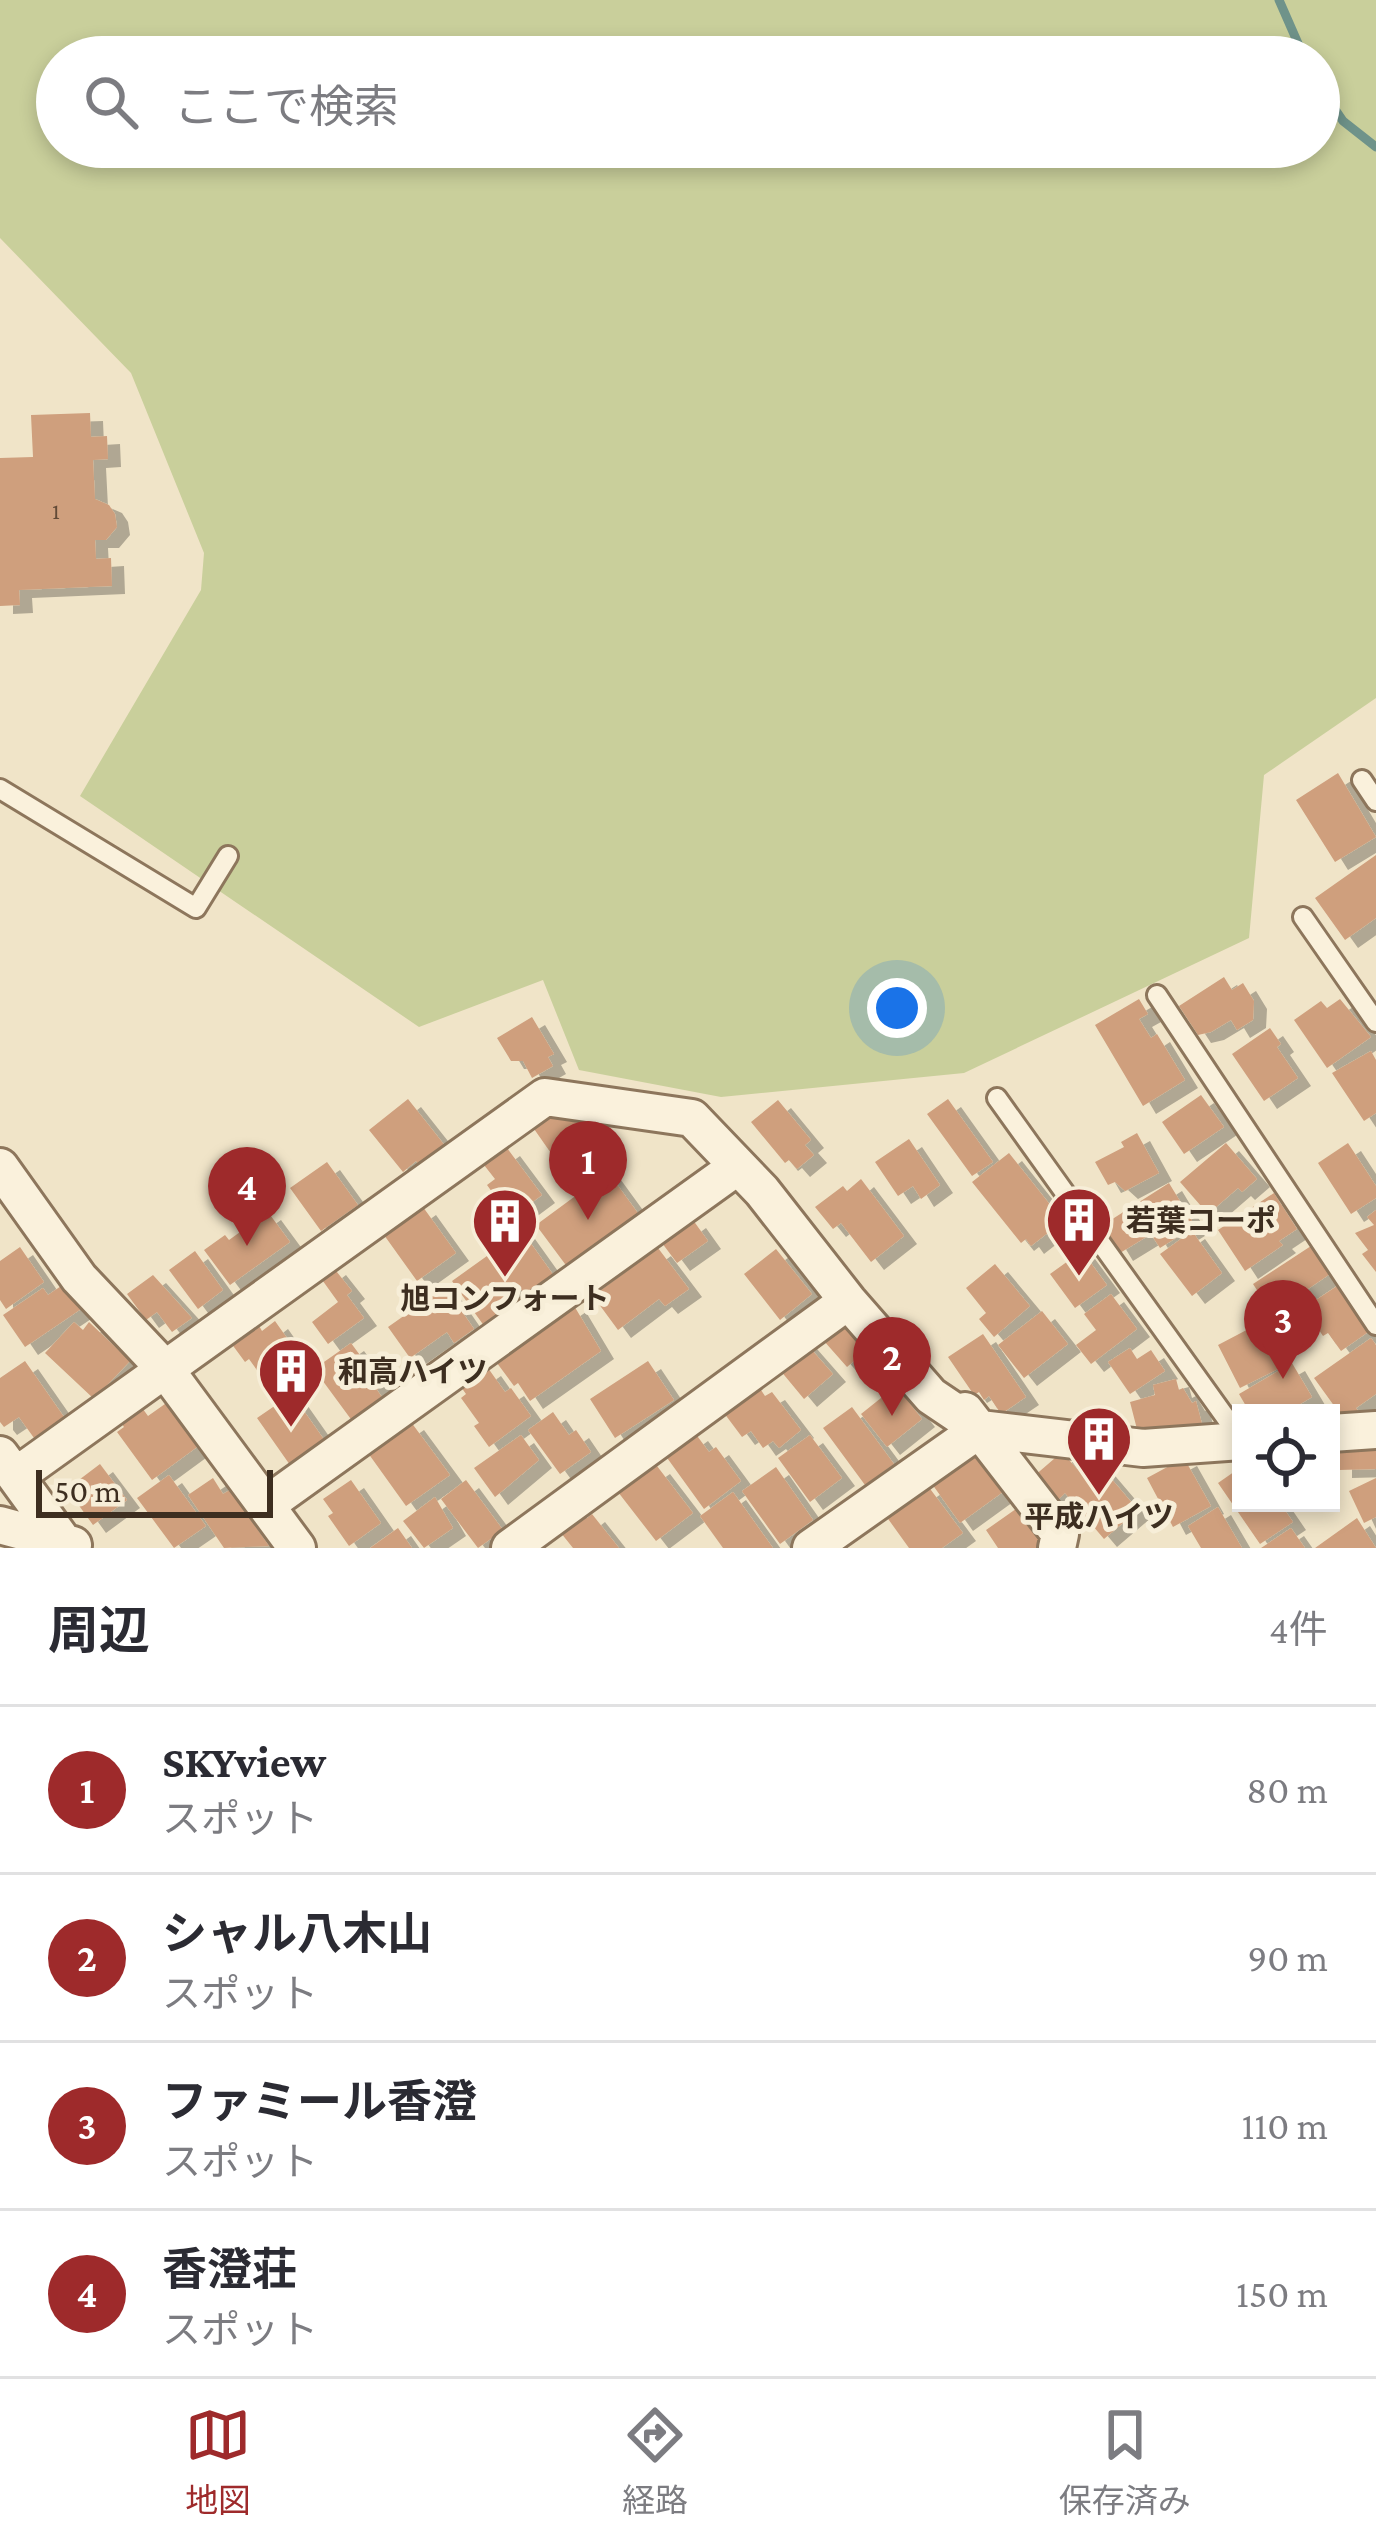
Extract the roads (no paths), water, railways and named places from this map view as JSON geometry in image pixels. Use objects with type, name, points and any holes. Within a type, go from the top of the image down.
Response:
[{"type":"street","points":[[73,1545],[8,1466],[165,1369],[545,1097],[692,1118],[750,1179],[931,1396],[980,1429],[1143,1448],[1232,1441]]},
{"type":"street","points":[[0,1166],[79,1278],[165,1369],[296,1548]]},
{"type":"street","points":[[750,1179],[789,1194],[1060,1534],[1057,1548]]},
{"type":"street","points":[[266,1505],[750,1179]]},
{"type":"street","points":[[510,1548],[848,1300]]},
{"type":"street","points":[[811,1548],[980,1429]]},
{"type":"street","points":[[1340,1432],[1376,1430]]},
{"type":"street","points":[[0,1525],[73,1545]]},
{"type":"lane","points":[[1362,780],[1376,800]]},
{"type":"lane","points":[[0,789],[196,908],[228,856]]},
{"type":"lane","points":[[1303,916],[1376,1022]]},
{"type":"lane","points":[[1157,995],[1376,1324]]},
{"type":"lane","points":[[997,1098],[1232,1427]]},
{"type":"waterway","points":[[1279,0],[1295,36]]},
{"type":"waterway","points":[[1340,117],[1376,147]]},
{"type":"place","name":"SKYview","points":[[588,1220]]},
{"type":"place","name":"香澄荘","points":[[247,1246]]},
{"type":"place","name":"若葉コーポ","points":[[1079,1279]]},
{"type":"place","name":"旭コンフォート","points":[[505,1280]]},
{"type":"place","name":"ファミール香澄","points":[[1283,1379]]},
{"type":"place","name":"シャル八木山","points":[[892,1416]]},
{"type":"place","name":"和高ハイツ","points":[[291,1430]]},
{"type":"place","name":"平成ハイツ","points":[[1099,1498]]}]
